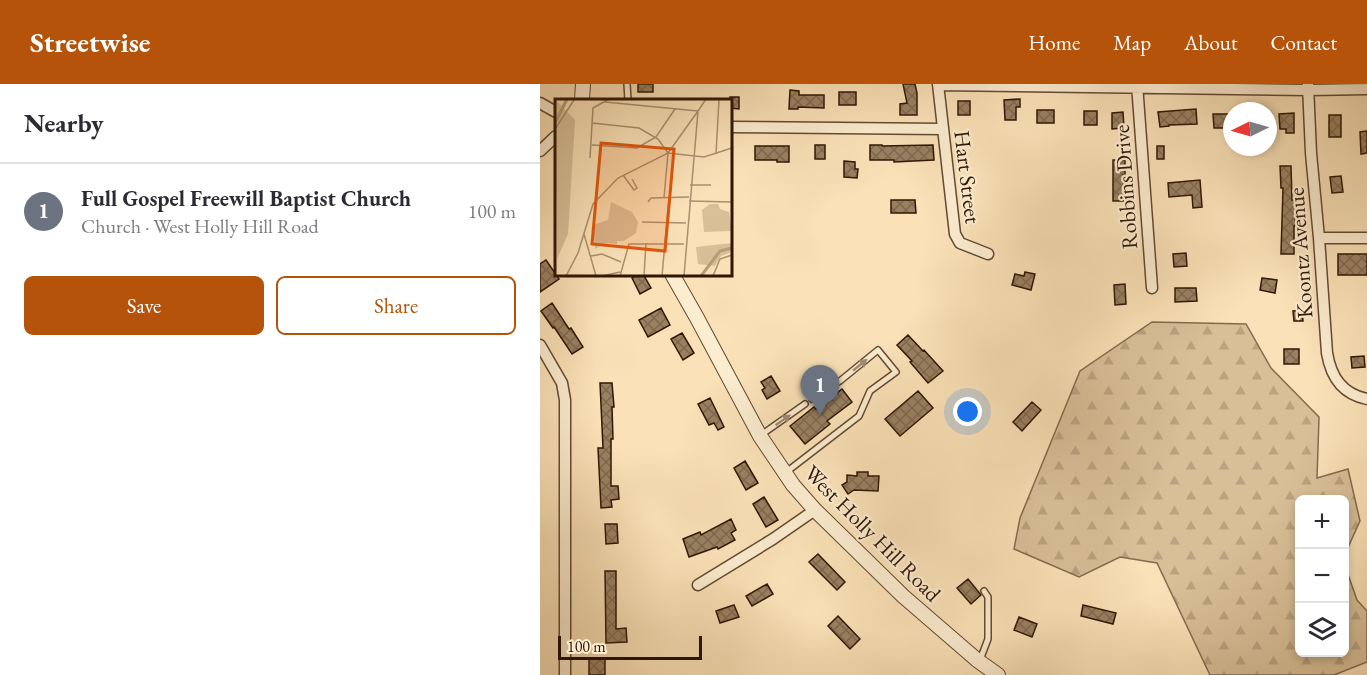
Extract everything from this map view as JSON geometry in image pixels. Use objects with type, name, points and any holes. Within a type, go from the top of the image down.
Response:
[{"type":"street","points":[[582,99],[583,84]]},
{"type":"street","points":[[938,84],[1367,89]]},
{"type":"street","name":"Hart Street","points":[[938,84],[955,234],[960,243],[988,254]]},
{"type":"street","name":"Robbins Drive","points":[[1138,85],[1152,288]]},
{"type":"street","name":"Koontz Avenue","points":[[1308,87],[1311,153],[1329,366],[1345,391],[1367,399]]},
{"type":"street","points":[[540,103],[555,111]]},
{"type":"street","points":[[732,127],[942,129]]},
{"type":"street","points":[[540,151],[555,137]]},
{"type":"street","points":[[1319,238],[1367,238]]},
{"type":"street","name":"West Holly Hill Road","points":[[673,276],[760,436],[785,474],[815,510],[903,596],[979,662],[998,675]]},
{"type":"street","points":[[540,345],[562,383],[565,400],[565,675]]},
{"type":"street","points":[[698,585],[815,510]]},
{"type":"lane","points":[[627,84],[628,99]]},
{"type":"lane","points":[[785,474],[859,416],[870,391],[896,372],[878,350],[840,381],[812,399]]},
{"type":"lane","points":[[760,436],[805,404]]},
{"type":"lane","points":[[979,662],[988,639],[988,597],[984,591]]},
{"type":"green space","points":[[1152,322],[1246,324],[1271,368],[1319,417],[1317,478],[1348,469],[1360,521],[1349,545],[1349,495],[1295,495],[1295,657],[1349,657],[1349,577],[1357,600],[1367,611],[1367,662],[1334,675],[1210,675],[1157,563],[1120,557],[1079,577],[1014,549],[1020,518],[1080,371]]},
{"type":"building","points":[[638,84],[653,84],[653,92],[638,92]]},
{"type":"building","points":[[903,84],[915,84],[917,115],[900,115],[900,104],[907,103]]},
{"type":"building","points":[[790,90],[799,91],[799,95],[824,95],[824,108],[789,109]]},
{"type":"building","points":[[839,92],[856,92],[856,105],[839,105]]},
{"type":"building","points":[[730,97],[739,97],[739,109],[732,108],[732,99]]},
{"type":"building","points":[[1020,99],[1020,107],[1016,107],[1016,120],[1005,120],[1004,100]]},
{"type":"building","points":[[958,101],[970,101],[970,115],[958,115]]},
{"type":"building","points":[[1196,109],[1197,124],[1160,127],[1158,112]]},
{"type":"building","points":[[1037,110],[1054,110],[1054,123],[1037,123]]},
{"type":"building","points":[[1084,111],[1097,111],[1097,125],[1084,125]]},
{"type":"building","points":[[1123,112],[1124,128],[1112,129],[1112,113]]},
{"type":"building","points":[[1294,113],[1294,133],[1286,133],[1286,129],[1280,129],[1279,114]]},
{"type":"building","points":[[1213,114],[1223,114],[1223,128],[1214,128]]},
{"type":"building","points":[[1329,115],[1341,115],[1341,137],[1329,137]]},
{"type":"building","points":[[1367,131],[1367,153],[1361,154],[1360,132]]},
{"type":"building","points":[[815,145],[825,145],[825,159],[815,159]]},
{"type":"building","points":[[870,145],[933,145],[934,160],[894,162],[894,160],[870,160]]},
{"type":"building","points":[[755,146],[789,146],[789,162],[755,160]]},
{"type":"building","points":[[1157,146],[1164,146],[1164,159],[1157,159]]},
{"type":"building","points":[[1113,160],[1125,160],[1124,201],[1113,201]]},
{"type":"building","points":[[844,161],[855,162],[855,169],[858,169],[857,178],[844,177]]},
{"type":"building","points":[[1280,166],[1291,166],[1292,200],[1296,200],[1294,254],[1281,254],[1283,188],[1281,188]]},
{"type":"building","points":[[1341,176],[1343,192],[1332,193],[1330,177]]},
{"type":"building","points":[[1200,180],[1202,207],[1193,208],[1192,195],[1169,197],[1168,183]]},
{"type":"building","points":[[891,200],[915,200],[916,213],[891,213]]},
{"type":"building","points":[[1186,253],[1187,266],[1174,267],[1173,254]]},
{"type":"building","points":[[1338,254],[1367,254],[1367,275],[1338,275]]},
{"type":"building","points":[[546,260],[559,279],[540,292],[540,264]]},
{"type":"building","points":[[1025,272],[1035,274],[1031,290],[1012,285],[1015,274],[1024,276]]},
{"type":"building","points":[[644,276],[651,288],[640,294],[632,278]]},
{"type":"building","points":[[1262,278],[1277,280],[1275,293],[1260,290]]},
{"type":"building","points":[[1125,284],[1126,304],[1115,305],[1114,285]]},
{"type":"building","points":[[1175,288],[1196,288],[1197,301],[1175,302]]},
{"type":"building","points":[[552,303],[583,347],[572,354],[541,311]]},
{"type":"building","points":[[661,308],[670,325],[648,337],[639,320]]},
{"type":"building","points":[[1302,310],[1303,321],[1294,321],[1293,311]]},
{"type":"building","points":[[682,333],[694,353],[683,360],[671,339]]},
{"type":"building","points":[[908,335],[943,371],[928,383],[897,345]]},
{"type":"building","points":[[1284,349],[1299,349],[1299,364],[1284,364]]},
{"type":"building","points":[[1364,356],[1365,367],[1352,368],[1351,357]]},
{"type":"building","points":[[771,376],[780,391],[767,399],[761,382]]},
{"type":"building","points":[[600,383],[612,383],[614,407],[612,407],[611,486],[618,486],[619,499],[611,500],[612,507],[601,508],[598,448],[603,448]]},
{"type":"building","points":[[842,389],[852,402],[827,421],[830,424],[805,444],[790,426]]},
{"type":"building","points":[[918,391],[933,408],[900,436],[885,419]]},
{"type":"building","points":[[710,398],[724,427],[718,430],[714,423],[709,425],[698,404]]},
{"type":"building","points":[[1032,402],[1041,410],[1022,431],[1013,422]]},
{"type":"building","points":[[745,461],[758,483],[746,490],[734,468]]},
{"type":"building","points":[[857,472],[868,472],[868,476],[879,476],[878,491],[854,490],[848,494],[842,485],[847,482],[847,475],[857,476]]},
{"type":"building","points":[[764,497],[778,520],[766,527],[753,504]]},
{"type":"building","points":[[731,519],[736,530],[731,533],[735,540],[718,549],[717,547],[689,557],[683,539],[700,532],[701,535]]},
{"type":"building","points":[[605,524],[617,524],[618,543],[606,544]]},
{"type":"building","points":[[818,554],[845,582],[837,590],[809,562]]},
{"type":"building","points":[[605,571],[616,571],[616,629],[626,628],[627,642],[606,643]]},
{"type":"building","points":[[968,579],[981,595],[971,604],[957,588]]},
{"type":"building","points":[[767,584],[773,594],[752,606],[746,596]]},
{"type":"building","points":[[734,605],[739,617],[720,623],[716,611]]},
{"type":"building","points":[[1083,605],[1116,613],[1113,624],[1081,616]]},
{"type":"building","points":[[838,616],[860,639],[850,649],[828,626]]},
{"type":"building","points":[[1019,617],[1037,624],[1032,637],[1014,630]]},
{"type":"building","points":[[589,659],[605,659],[605,675],[589,675]]},
{"type":"place","name":"Full Gospel Freewill Baptist Church","points":[[820,415]]}]
